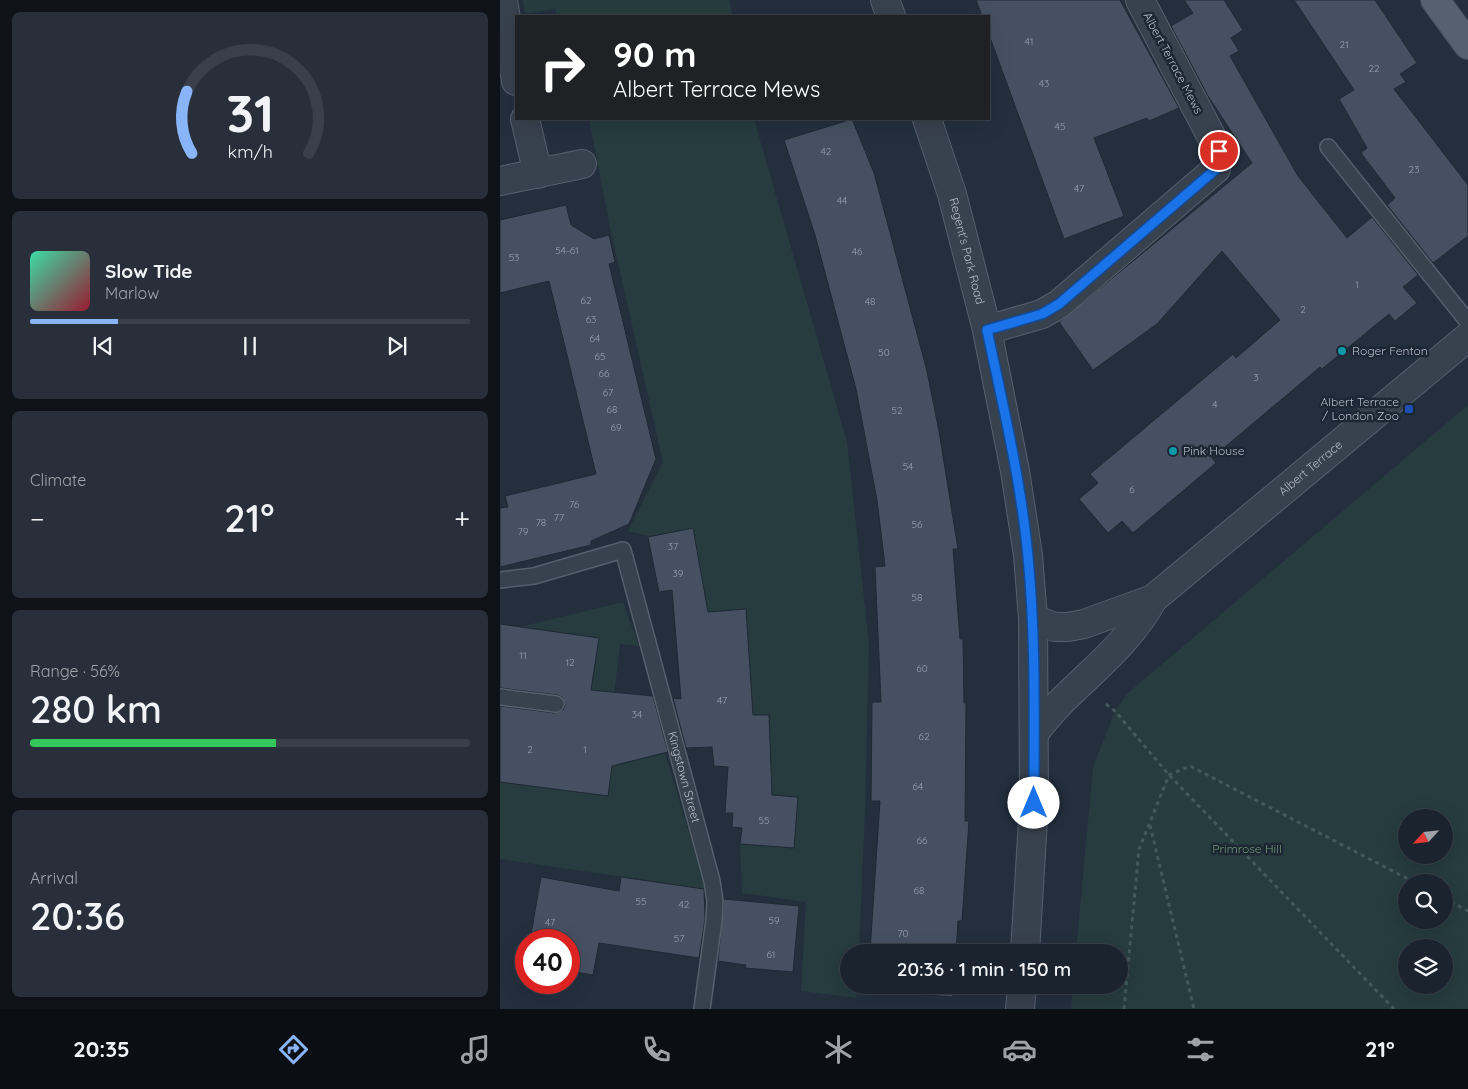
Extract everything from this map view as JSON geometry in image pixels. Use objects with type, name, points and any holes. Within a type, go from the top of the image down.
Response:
[{"type":"main road","points":[[1435,0],[1468,45]]},
{"type":"street","points":[[503,0],[515,75]]},
{"type":"street","points":[[885,0],[891,15]]},
{"type":"street","name":"Albert Terrace Mews","points":[[987,330],[1042,314],[1059,304],[1216,169],[1219,151],[1140,0]]},
{"type":"street","points":[[525,120],[538,174]]},
{"type":"street","name":"Regent's Park Road","points":[[927,120],[952,194],[987,330],[1015,472],[1028,555],[1033,619],[1034,803],[1025,944]]},
{"type":"street","points":[[500,182],[582,164]]},
{"type":"street","name":"Albert Terrace","points":[[1033,619],[1055,627],[1068,627],[1084,624],[1153,599],[1468,337]]},
{"type":"street","name":"Albert Terrace","points":[[1034,733],[1143,617],[1153,599]]},
{"type":"street","points":[[1020,1009],[1021,994]]},
{"type":"lane","points":[[1328,147],[1468,322]]},
{"type":"lane","name":"Kingstown Street","points":[[500,580],[534,576],[623,550],[716,901],[702,1009]]},
{"type":"lane","points":[[500,697],[556,704]]},
{"type":"path","points":[[1080,684],[1115,711],[1169,775],[1394,1009]]},
{"type":"path","points":[[1124,1009],[1139,850],[1169,775],[1190,766],[1399,874]]},
{"type":"path","points":[[1150,824],[1194,1009]]},
{"type":"path","points":[[1453,903],[1468,911]]},
{"type":"green space","points":[[523,0],[729,0],[733,15],[557,15],[555,9],[525,14]]},
{"type":"green space","points":[[589,120],[754,120],[847,442],[869,644],[859,944],[840,944],[840,994],[856,994],[856,998],[801,991],[806,902],[742,893],[740,844],[794,848],[798,797],[766,794],[769,715],[753,715],[746,609],[704,613],[703,584],[693,528],[649,536],[628,531],[663,462],[611,232]]},
{"type":"green space","name":"Primrose Hill","points":[[1468,405],[1468,1009],[1071,1009],[1072,994],[1128,994],[1128,944],[1077,944],[1093,767],[1115,711],[1128,693]]},
{"type":"green space","points":[[623,602],[639,646],[620,644],[614,696],[591,693],[598,638],[520,627]]},
{"type":"green space","points":[[665,753],[706,889],[500,859],[500,782],[608,796],[612,766]]},
{"type":"building","points":[[976,0],[1120,0],[1179,108],[1149,121],[1147,118],[1094,138],[1124,216],[1064,239],[990,38],[990,15],[982,15]]},
{"type":"building","points":[[1184,0],[1224,0],[1243,30],[1231,38],[1239,51],[1230,56],[1298,176],[1347,238],[1372,217],[1418,275],[1403,287],[1417,303],[1395,321],[1389,314],[1322,369],[1320,367],[1212,458],[1216,463],[1133,533],[1122,521],[1108,533],[1079,499],[1098,483],[1090,474],[1233,354],[1236,358],[1280,320],[1222,251],[1157,324],[1093,370],[1059,322],[1252,163],[1208,96],[1171,26],[1193,13]]},
{"type":"building","points":[[1294,0],[1375,0],[1417,63],[1400,74],[1406,82],[1394,89],[1468,185],[1468,236],[1433,263],[1387,205],[1395,198],[1361,153],[1367,148],[1339,99],[1354,90]]},
{"type":"building","points":[[852,120],[874,173],[927,371],[939,431],[958,549],[953,549],[960,639],[963,639],[964,703],[966,703],[965,821],[969,821],[962,921],[958,921],[957,944],[871,944],[880,801],[871,801],[872,702],[881,702],[875,567],[885,566],[877,500],[856,389],[815,235],[784,140]]},
{"type":"building","points":[[566,205],[571,225],[594,239],[609,235],[615,262],[609,264],[656,459],[629,524],[591,541],[591,545],[500,567],[500,508],[508,507],[505,496],[596,474],[549,281],[500,293],[500,220]]},
{"type":"building","points":[[693,528],[708,612],[746,609],[753,715],[769,715],[772,795],[798,797],[794,848],[740,844],[742,828],[732,827],[733,813],[725,813],[728,767],[714,766],[712,747],[686,748],[673,698],[681,699],[672,590],[659,592],[648,537]]},
{"type":"building","points":[[500,624],[599,638],[591,690],[653,696],[668,752],[612,766],[608,796],[500,782],[500,706],[555,713],[563,710],[565,705],[562,697],[557,695],[500,688]]},
{"type":"building","points":[[541,877],[619,891],[621,877],[704,889],[705,919],[699,958],[599,943],[593,975],[580,973],[580,929],[532,929]]},
{"type":"building","points":[[724,899],[799,906],[793,972],[745,968],[746,965],[718,961]]},
{"type":"building","points":[[910,994],[953,994],[953,997]]},
{"type":"place","name":"Roger Fenton","points":[[1342,351]]},
{"type":"place","name":"Albert Terrace / London Zoo","points":[[1409,409]]},
{"type":"place","name":"Pink House","points":[[1173,451]]},
{"type":"route","points":[[1034,803],[1033,619],[1028,555],[1001,395],[987,330],[1042,314],[1059,304],[1216,169],[1219,151]]}]
